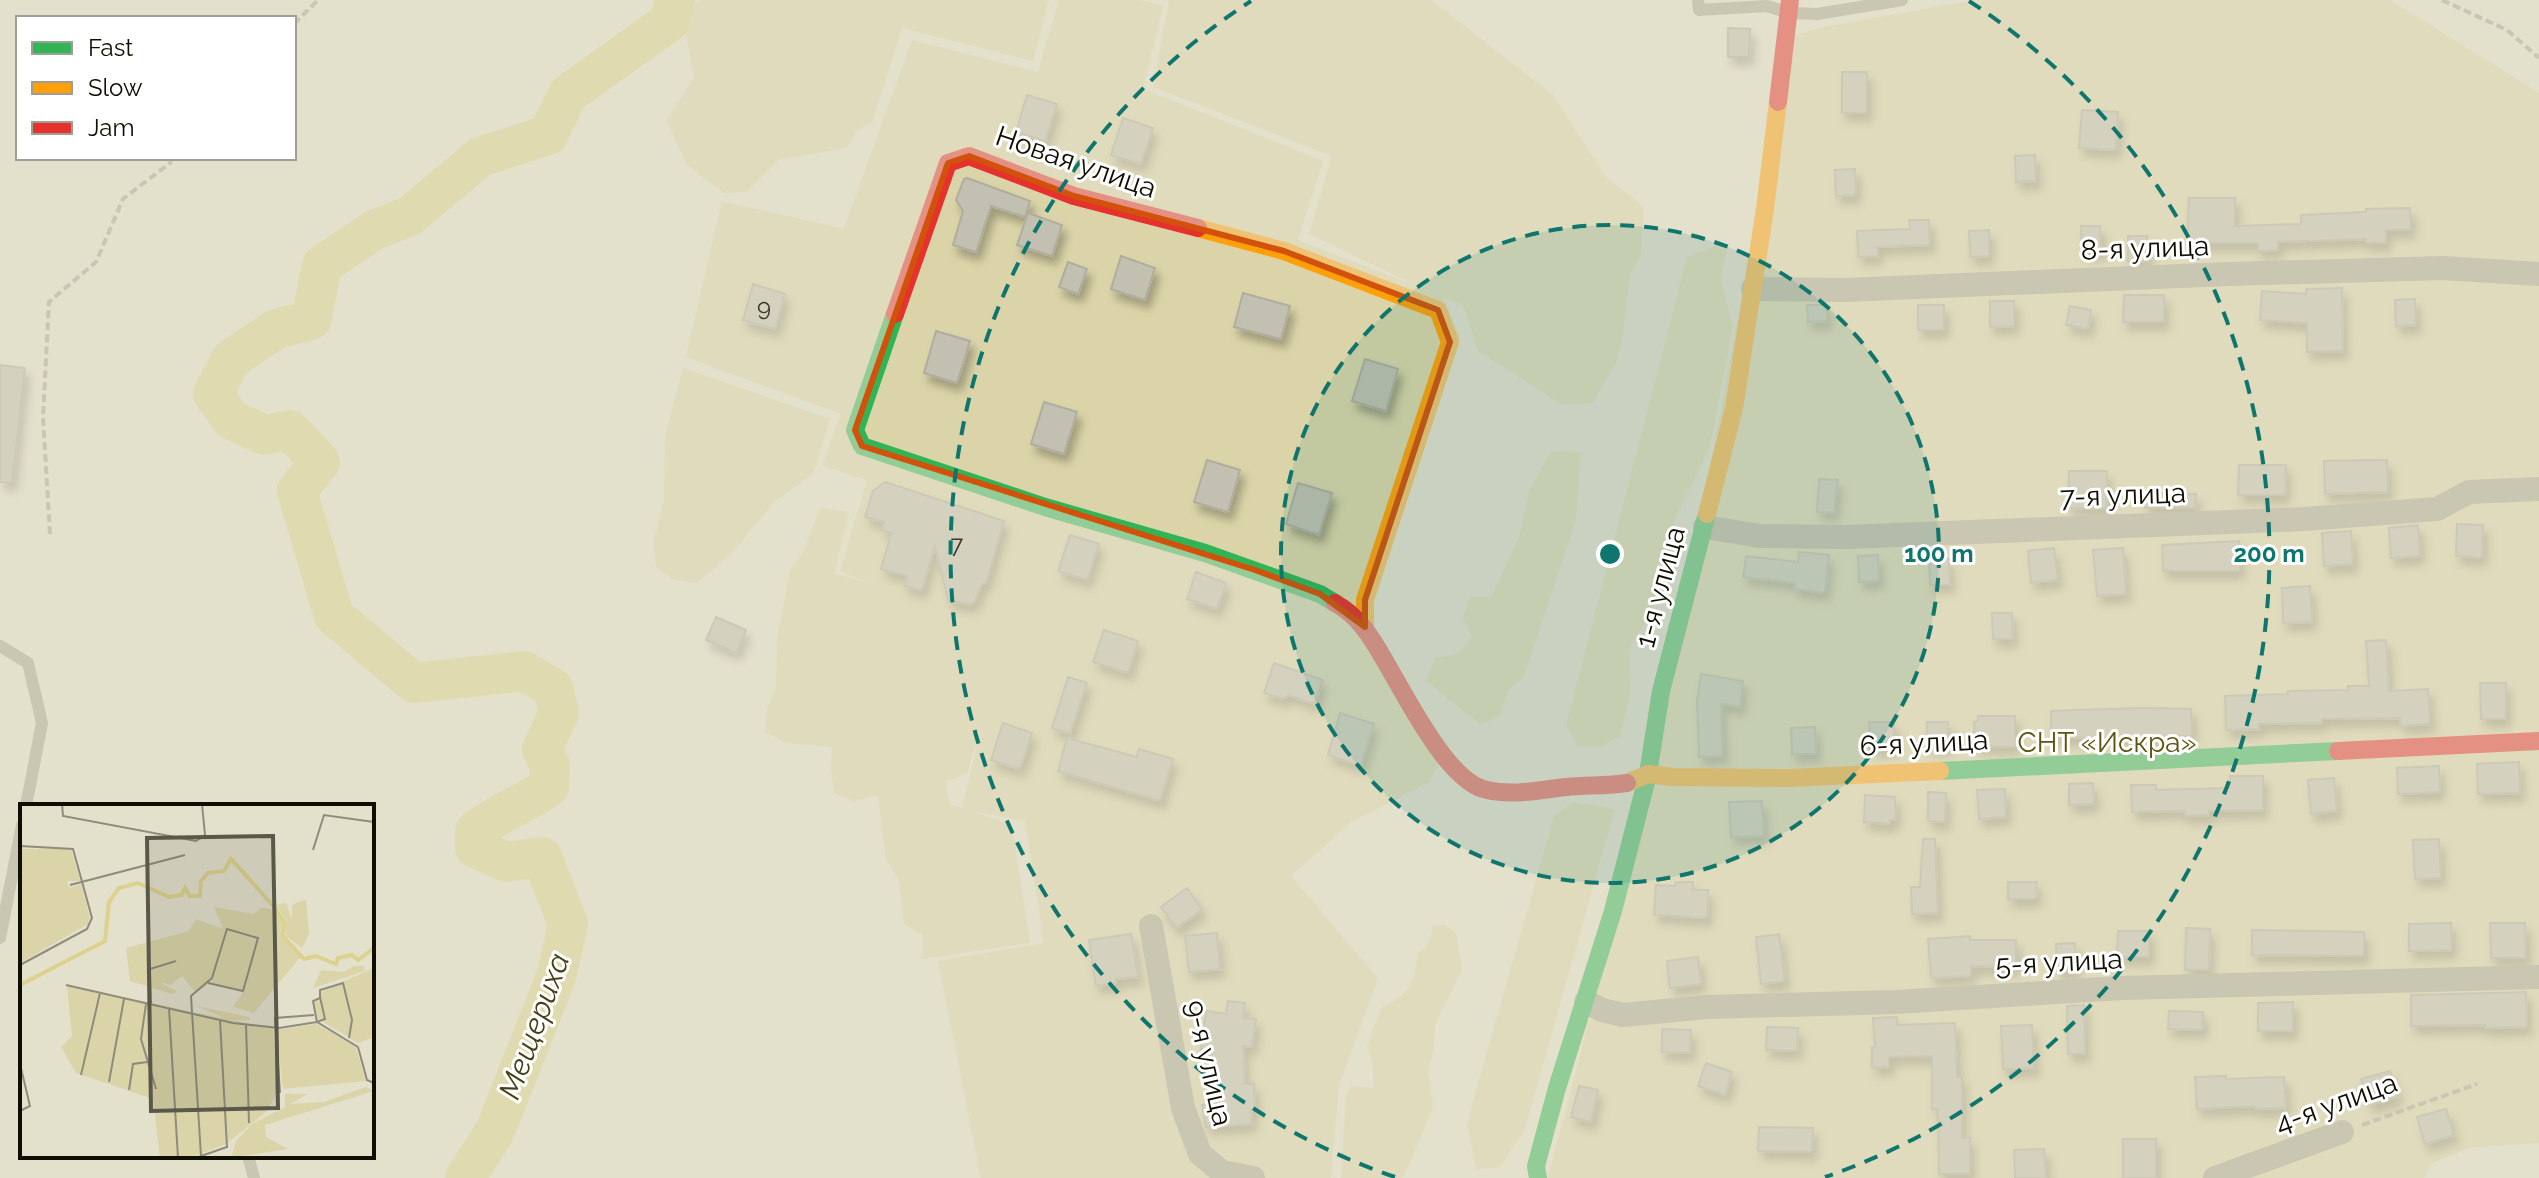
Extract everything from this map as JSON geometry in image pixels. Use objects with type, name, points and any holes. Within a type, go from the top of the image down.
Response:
[{"type":"street","name":"1-я улица","points":[[1532,1174],[1613,911],[1648,774],[1661,691],[1734,408],[1765,209],[1789,6]]},
{"type":"street","name":"Новая улица","points":[[1365,627],[1365,600],[1450,342],[1438,310],[1284,251],[1074,196],[969,156],[948,163],[855,430],[862,446],[1045,507],[1255,570],[1320,594],[1346,609],[1365,627],[1425,728],[1455,771],[1483,790],[1509,793],[1592,784],[1625,784],[1648,774]]},
{"type":"street","name":"8-я улица","points":[[1753,289],[1845,290],[2443,268],[2539,274]]},
{"type":"street","name":"7-я улица","points":[[1705,527],[1760,536],[1846,537],[2305,519],[2437,509],[2469,492],[2539,489]]},
{"type":"street","name":"6-я улица","points":[[1648,774],[1789,778],[2539,741]]},
{"type":"street","name":"9-я улица","points":[[1151,926],[1183,1108],[1200,1154],[1222,1175],[1253,1178]]},
{"type":"street","name":"5-я улица","points":[[1586,1002],[1623,1015],[1707,1007],[1896,1002],[2122,988],[2539,977]]},
{"type":"street","name":"4-я улица","points":[[2215,1178],[2342,1132]]},
{"type":"lane","points":[[1698,0],[1699,10],[1789,6],[1817,14],[1902,0]]},
{"type":"lane","points":[[0,646],[28,663],[42,723],[26,804]]},
{"type":"lane","points":[[0,938],[20,835]]},
{"type":"lane","points":[[249,1158],[254,1178]]},
{"type":"path","points":[[296,22],[318,0]]},
{"type":"path","points":[[2442,0],[2507,30],[2539,58]]},
{"type":"path","points":[[50,534],[43,417],[49,302],[96,262],[123,199],[171,160]]},
{"type":"path","name":"4-я улица","points":[[2342,1132],[2477,1084]]},
{"type":"highlighted area","points":[[969,156],[1074,196],[1284,251],[1438,310],[1450,342],[1365,600],[1365,627],[1320,594],[1255,570],[862,446],[855,430],[948,163]]},
{"type":"green space","points":[[701,0],[1049,0],[1033,61],[902,28],[872,123],[859,129],[846,148],[778,160],[746,192],[724,193],[686,164],[667,120],[694,78],[685,29],[689,7]]},
{"type":"green space","points":[[1059,0],[1140,0],[1163,6],[1143,89],[1323,161],[1298,240],[1424,289],[1309,234],[1332,156],[1153,87],[1169,0],[1431,0],[1553,95],[1605,176],[1644,207],[1641,254],[1630,275],[1622,341],[1616,363],[1593,403],[1562,405],[1478,351],[1463,305],[1443,298],[1460,336],[1365,616],[1448,748],[1429,782],[1351,822],[1291,876],[1378,978],[1339,1086],[1331,1178],[981,1178],[938,961],[1044,943],[1025,821],[971,811],[1012,825],[1030,943],[922,959],[923,935],[904,924],[899,879],[886,860],[878,795],[854,801],[834,793],[832,747],[786,743],[765,732],[767,708],[776,688],[777,638],[790,571],[803,553],[820,508],[849,512],[834,573],[879,586],[840,572],[867,480],[822,465],[841,414],[686,357],[722,201],[844,229],[912,40],[1038,72]],"holes":[[[982,726],[962,808],[949,804],[946,782],[967,773]]]},
{"type":"green space","name":"СНТ «Искра»","points":[[1976,0],[2390,0],[2539,93],[2539,1143],[2469,1148],[2432,1163],[2424,1178],[1548,1178],[1657,759],[1789,37],[1823,27]]},
{"type":"green space","points":[[1715,246],[1727,249],[1721,279],[1733,327],[1710,446],[1671,528],[1682,549],[1675,573],[1629,649],[1631,692],[1620,736],[1600,747],[1577,746],[1566,725],[1687,257]]},
{"type":"green space","points":[[683,368],[830,419],[813,474],[775,501],[732,553],[697,583],[674,580],[656,567],[653,544],[664,501],[665,436]]},
{"type":"green space","points":[[1551,451],[1581,452],[1576,520],[1524,676],[1507,692],[1501,715],[1481,725],[1425,680],[1436,658],[1457,654],[1472,638],[1463,617],[1470,597],[1491,597],[1519,537],[1529,491]]},
{"type":"green space","points":[[1573,802],[1615,809],[1525,1129],[1500,1167],[1477,1169],[1467,1126],[1472,1105],[1554,816]]},
{"type":"green space","points":[[1434,925],[1445,925],[1456,933],[1462,969],[1435,1025],[1434,1049],[1428,1071],[1433,1107],[1401,1178],[1341,1178],[1346,1096],[1351,1086],[1373,1088],[1373,1066],[1367,1046],[1381,1008],[1399,998],[1409,987],[1418,953],[1427,946]]},
{"type":"building","points":[[1728,28],[1750,29],[1749,57],[1728,57]]},
{"type":"building","points":[[1842,72],[1867,72],[1867,113],[1842,113]]},
{"type":"building","points":[[1027,95],[1057,104],[1045,141],[1016,132]]},
{"type":"building","points":[[2082,110],[2118,112],[2116,150],[2079,148]]},
{"type":"building","points":[[1123,118],[1153,128],[1141,164],[1111,155]]},
{"type":"building","points":[[2035,155],[2036,181],[2016,182],[2015,156]]},
{"type":"building","points":[[1855,169],[1856,195],[1836,196],[1835,170]]},
{"type":"building","points":[[967,178],[1030,201],[1025,217],[991,206],[976,252],[953,245],[963,211],[956,200]]},
{"type":"building","points":[[2189,198],[2235,198],[2235,226],[2301,224],[2301,215],[2410,208],[2411,230],[2386,230],[2386,243],[2366,243],[2366,239],[2278,242],[2278,250],[2258,251],[2258,243],[2187,243]]},
{"type":"building","points":[[1028,213],[1062,225],[1052,256],[1017,245]]},
{"type":"building","points":[[1909,220],[1929,220],[1930,245],[1877,247],[1878,256],[1858,257],[1857,231],[1910,229]]},
{"type":"building","points":[[2081,226],[2100,226],[2101,252],[2082,252]]},
{"type":"building","points":[[1989,230],[1989,256],[1970,257],[1969,231]]},
{"type":"building","points":[[2128,236],[2147,236],[2148,262],[2128,262]]},
{"type":"building","points":[[1121,256],[1155,268],[1145,300],[1111,289]]},
{"type":"building","points":[[1068,262],[1087,269],[1078,294],[1059,287]]},
{"type":"building","points":[[753,284],[785,294],[775,329],[743,320]]},
{"type":"building","points":[[2342,288],[2343,351],[2307,352],[2307,323],[2260,320],[2262,291],[2306,294],[2306,289]]},
{"type":"building","points":[[1243,293],[1290,306],[1281,339],[1234,327]]},
{"type":"building","points":[[2124,295],[2164,295],[2164,322],[2123,322]]},
{"type":"building","points":[[2415,299],[2416,325],[2396,326],[2395,300]]},
{"type":"building","points":[[1990,301],[2014,301],[2014,326],[1990,327]]},
{"type":"building","points":[[1807,305],[1827,305],[1827,321],[1808,322]]},
{"type":"building","points":[[1918,305],[1944,305],[1944,330],[1918,330]]},
{"type":"building","points":[[2070,306],[2091,310],[2088,329],[2066,325]]},
{"type":"building","points":[[936,331],[970,341],[957,383],[924,373]]},
{"type":"building","points":[[1365,359],[1398,369],[1386,411],[1352,401]]},
{"type":"building","points":[[0,365],[25,368],[12,483],[0,482]]},
{"type":"building","points":[[1044,402],[1077,412],[1064,454],[1031,444]]},
{"type":"building","points":[[1207,460],[1240,470],[1228,512],[1194,502]]},
{"type":"building","points":[[2387,460],[2388,492],[2325,494],[2324,461]]},
{"type":"building","points":[[2239,465],[2286,465],[2285,495],[2238,495]]},
{"type":"building","points":[[2069,471],[2107,471],[2106,509],[2068,508]]},
{"type":"building","points":[[1819,479],[1838,480],[1834,513],[1817,512]]},
{"type":"building","points":[[885,482],[1004,521],[986,583],[982,584],[970,605],[948,600],[935,546],[922,590],[904,586],[907,576],[881,569],[891,533],[882,530],[884,522],[865,517],[873,491]]},
{"type":"building","points":[[1298,483],[1332,493],[1319,535],[1286,524]]},
{"type":"building","points":[[2145,493],[2196,494],[2195,508],[2145,508]]},
{"type":"building","points":[[2457,524],[2483,525],[2482,558],[2456,556]]},
{"type":"building","points":[[2418,525],[2420,556],[2391,558],[2389,528]]},
{"type":"building","points":[[2351,531],[2353,564],[2324,566],[2322,533]]},
{"type":"building","points":[[1070,535],[1099,544],[1087,580],[1058,571]]},
{"type":"building","points":[[2239,541],[2240,571],[2163,571],[2162,545]]},
{"type":"building","points":[[2054,548],[2058,580],[2031,583],[2028,551]]},
{"type":"building","points":[[2123,548],[2126,594],[2097,596],[2093,550]]},
{"type":"building","points":[[1799,552],[1829,555],[1825,593],[1794,589],[1795,583],[1743,577],[1746,556],[1798,562]]},
{"type":"building","points":[[1878,555],[1879,581],[1859,582],[1858,556]]},
{"type":"building","points":[[1929,559],[1949,559],[1950,585],[1930,585]]},
{"type":"building","points":[[1196,572],[1226,583],[1217,609],[1187,599]]},
{"type":"building","points":[[2310,586],[2312,622],[2283,623],[2282,588]]},
{"type":"building","points":[[1992,613],[2012,613],[2013,639],[1993,639]]},
{"type":"building","points":[[716,617],[746,630],[736,653],[706,640]]},
{"type":"building","points":[[1104,630],[1138,641],[1128,673],[1093,662]]},
{"type":"building","points":[[2386,640],[2389,691],[2428,689],[2430,724],[2401,726],[2400,718],[2322,719],[2322,723],[2258,724],[2259,729],[2226,730],[2225,696],[2348,690],[2348,686],[2369,686],[2366,641]]},
{"type":"building","points":[[1274,663],[1323,680],[1314,704],[1289,695],[1283,699],[1264,693]]},
{"type":"building","points":[[1701,674],[1743,681],[1740,707],[1721,704],[1723,756],[1699,757],[1697,701]]},
{"type":"building","points":[[1068,677],[1087,683],[1070,734],[1052,728]]},
{"type":"building","points":[[2480,683],[2506,683],[2506,719],[2481,719]]},
{"type":"building","points":[[2191,709],[2192,736],[2051,738],[2051,711]]},
{"type":"building","points":[[1340,713],[1374,724],[1361,766],[1328,755]]},
{"type":"building","points":[[1978,716],[2015,716],[2015,747],[1975,746],[1974,722],[1978,721]]},
{"type":"building","points":[[1869,722],[1894,722],[1894,748],[1870,749]]},
{"type":"building","points":[[1927,722],[1948,722],[1947,747],[1927,747]]},
{"type":"building","points":[[1003,723],[1032,733],[1020,769],[991,760]]},
{"type":"building","points":[[1815,727],[1816,754],[1792,754],[1791,728]]},
{"type":"building","points":[[1067,738],[1137,757],[1139,749],[1173,759],[1160,801],[1058,771]]},
{"type":"building","points":[[2519,762],[2520,793],[2478,794],[2477,764]]},
{"type":"building","points":[[2439,766],[2440,792],[2398,794],[2397,768]]},
{"type":"building","points":[[2230,776],[2263,776],[2263,810],[2209,811],[2209,815],[2185,816],[2185,811],[2132,812],[2131,785],[2156,785],[2156,790],[2230,788]]},
{"type":"building","points":[[2334,778],[2337,811],[2311,814],[2308,780]]},
{"type":"building","points":[[2093,783],[2094,804],[2069,805],[2069,784]]},
{"type":"building","points":[[2005,789],[2006,817],[1979,819],[1977,790]]},
{"type":"building","points":[[1928,792],[1946,793],[1945,822],[1928,821]]},
{"type":"building","points":[[1865,795],[1895,797],[1896,820],[1890,820],[1889,824],[1864,822]]},
{"type":"building","points":[[1762,801],[1764,836],[1731,837],[1729,802]]},
{"type":"building","points":[[1923,839],[1935,839],[1938,913],[1912,914],[1911,887],[1920,887]]},
{"type":"building","points":[[2439,839],[2441,878],[2415,879],[2413,840]]},
{"type":"building","points":[[1676,882],[1693,882],[1693,890],[1708,890],[1707,918],[1654,915],[1656,885],[1675,886]]},
{"type":"building","points":[[2008,882],[2037,882],[2036,899],[2008,899]]},
{"type":"building","points":[[1187,888],[1202,910],[1176,928],[1161,907]]},
{"type":"building","points":[[2451,923],[2452,950],[2409,951],[2409,924]]},
{"type":"building","points":[[2490,923],[2525,923],[2526,958],[2491,958]]},
{"type":"building","points":[[2186,928],[2210,929],[2209,970],[2185,970]]},
{"type":"building","points":[[2252,930],[2364,932],[2364,956],[2252,955]]},
{"type":"building","points":[[2118,931],[2149,931],[2149,957],[2117,957]]},
{"type":"building","points":[[1217,933],[1220,969],[1189,972],[1185,936]]},
{"type":"building","points":[[1131,934],[1138,977],[1116,979],[1116,983],[1096,986],[1089,940]]},
{"type":"building","points":[[1779,934],[1785,981],[1761,984],[1756,937]]},
{"type":"building","points":[[1970,936],[1970,940],[2016,940],[2016,967],[1971,966],[1971,976],[1931,978],[1928,939]]},
{"type":"building","points":[[2075,943],[2076,971],[2057,972],[2056,944]]},
{"type":"building","points":[[1698,957],[1701,984],[1670,988],[1667,961]]},
{"type":"building","points":[[2526,992],[2527,1027],[2411,1026],[2411,995]]},
{"type":"building","points":[[1228,1001],[1245,1003],[1243,1018],[1256,1019],[1252,1047],[1243,1046],[1245,1084],[1254,1084],[1255,1109],[1251,1110],[1252,1124],[1206,1127],[1202,1105],[1216,1104],[1213,1058],[1200,1056],[1206,1011],[1226,1014]]},
{"type":"building","points":[[2293,1002],[2293,1031],[2258,1031],[2258,1003]]},
{"type":"building","points":[[2084,1005],[2085,1054],[2068,1054],[2067,1006]]},
{"type":"building","points":[[2169,1011],[2203,1012],[2202,1030],[2168,1029]]},
{"type":"building","points":[[1897,1017],[1897,1025],[1955,1023],[1957,1077],[1962,1077],[1962,1138],[1970,1138],[1970,1174],[1939,1174],[1938,1109],[1932,1109],[1932,1056],[1889,1057],[1889,1067],[1872,1068],[1872,1047],[1875,1047],[1873,1018]]},
{"type":"building","points":[[2032,1025],[2034,1068],[2003,1069],[2001,1026]]},
{"type":"building","points":[[1767,1027],[1798,1028],[1797,1051],[1766,1050]]},
{"type":"building","points":[[1662,1029],[1691,1030],[1690,1053],[1662,1052]]},
{"type":"building","points":[[1706,1063],[1732,1072],[1725,1095],[1698,1086]]},
{"type":"building","points":[[2390,1071],[2398,1097],[2369,1105],[2361,1079]]},
{"type":"building","points":[[2226,1076],[2226,1079],[2284,1077],[2286,1108],[2197,1109],[2195,1077]]},
{"type":"building","points":[[1579,1086],[1598,1090],[1591,1122],[1571,1117]]},
{"type":"building","points":[[2446,1109],[2454,1135],[2425,1144],[2417,1117]]},
{"type":"building","points":[[1759,1127],[1813,1128],[1812,1152],[1758,1151]]},
{"type":"building","points":[[2123,1139],[2156,1139],[2156,1178],[2123,1178]]},
{"type":"building","points":[[2044,1149],[2046,1178],[2015,1178],[2014,1150]]},
{"type":"waterway","name":"Мещериха","points":[[465,1178],[495,1131],[556,977],[568,924],[542,857],[506,862],[475,848],[475,831],[549,787],[550,766],[542,749],[559,713],[553,688],[524,671],[414,683],[334,616],[297,491],[320,462],[290,430],[265,435],[232,420],[213,394],[231,359],[276,329],[311,320],[322,265],[374,230],[410,216],[480,157],[548,135],[568,94],[669,22],[675,0]]},
{"type":"traffic: fast","points":[[895,314],[855,430],[862,446],[1045,507],[1205,553],[1320,594],[1335,603]]},
{"type":"traffic: fast","points":[[1538,1178],[1536,1166],[1557,1088],[1613,911],[1648,774],[1661,691],[1707,514]]},
{"type":"traffic: fast","points":[[1940,771],[2338,751]]},
{"type":"traffic: slow","points":[[1707,514],[1734,408],[1778,102]]},
{"type":"traffic: slow","points":[[1198,228],[1284,251],[1438,310],[1450,342],[1365,600],[1365,627]]},
{"type":"traffic: slow","points":[[1627,783],[1648,774],[1789,778],[1940,771]]},
{"type":"traffic: jam","points":[[1778,102],[1790,0]]},
{"type":"traffic: jam","points":[[895,314],[948,163],[969,156],[1074,196],[1198,228]]},
{"type":"traffic: jam","points":[[1335,603],[1353,616],[1366,631],[1444,757],[1473,784],[1497,792],[1517,792],[1627,783]]},
{"type":"traffic: jam","points":[[2338,751],[2539,741]]}]
